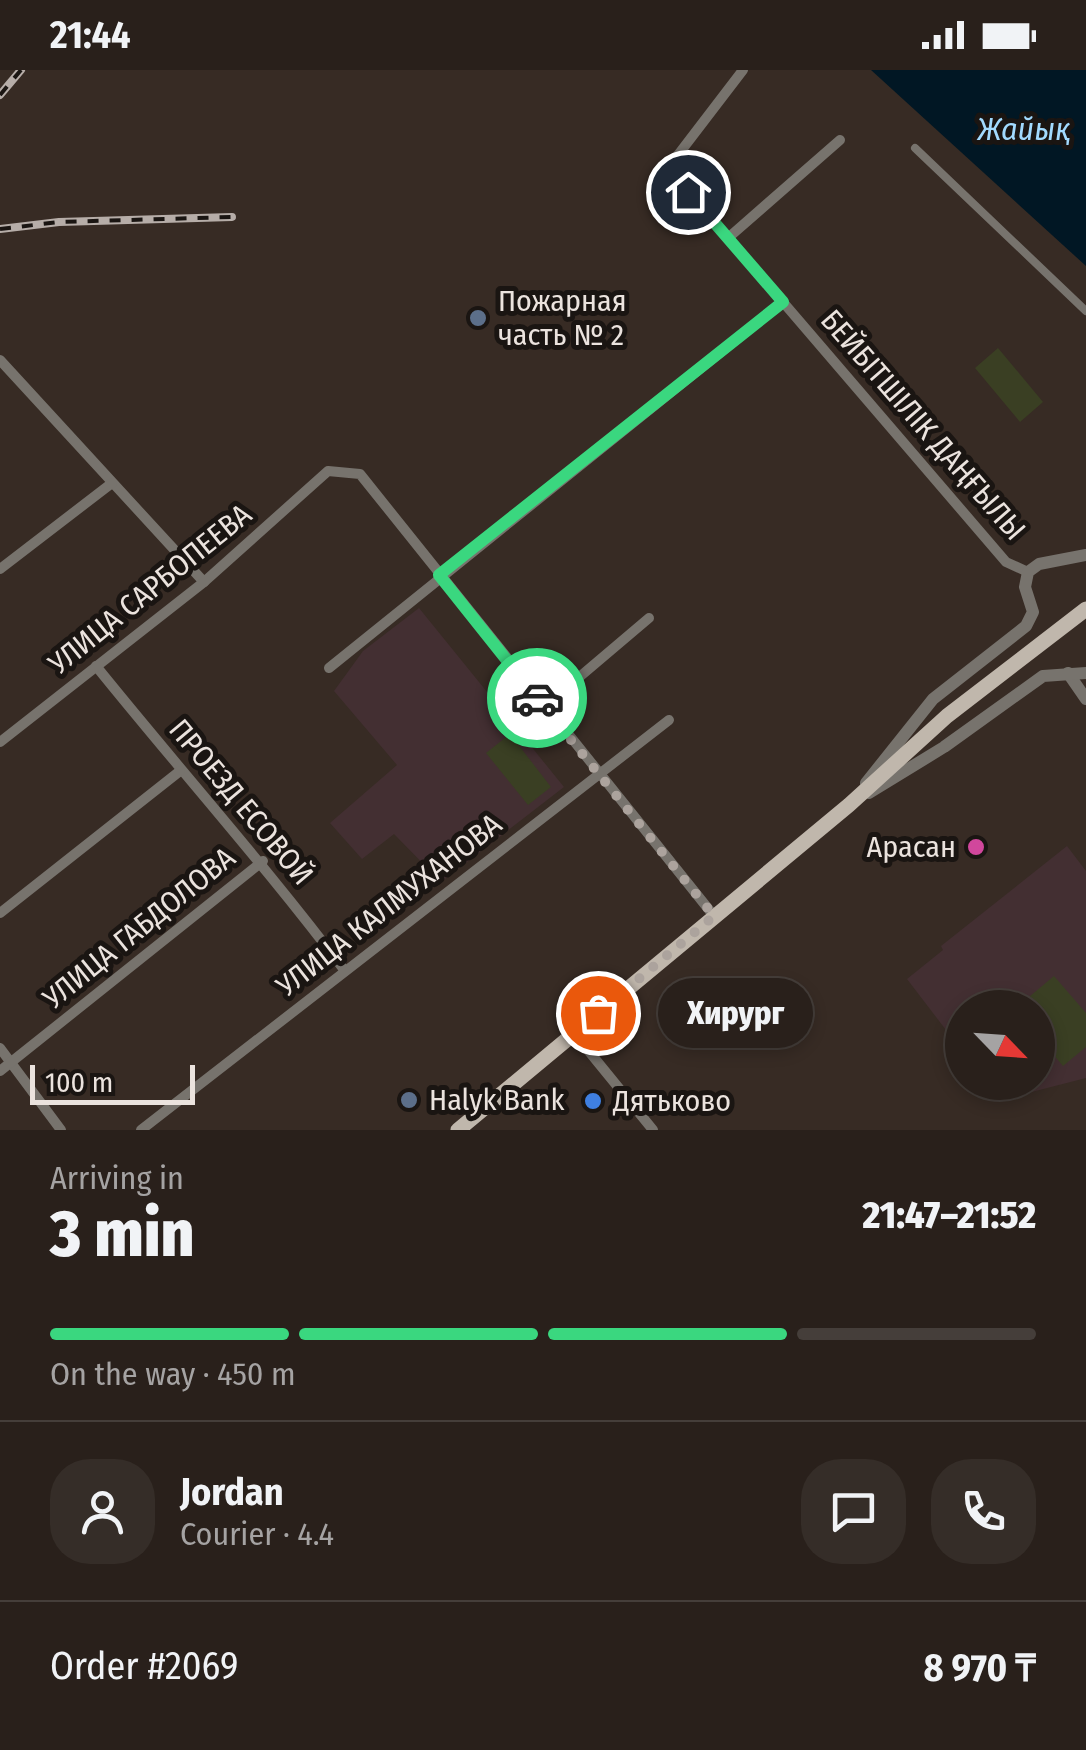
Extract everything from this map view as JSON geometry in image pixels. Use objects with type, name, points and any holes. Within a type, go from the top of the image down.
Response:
[{"type":"main road","points":[[458,1130],[850,805],[947,716],[1086,609]]},
{"type":"street","name":"БЕЙБІТШІЛІК ДАҢҒЫЛЫ","points":[[742,70],[668,168],[844,378],[1006,562],[1028,572],[1039,564],[1086,555]]},
{"type":"street","points":[[728,238],[840,140]]},
{"type":"street","points":[[916,148],[1086,311]]},
{"type":"street","points":[[329,668],[439,575],[783,302]]},
{"type":"street","points":[[0,360],[204,582]]},
{"type":"street","name":"УЛИЦА САРБОПЕЕВА","points":[[0,742],[204,582],[328,471],[360,474],[439,575]]},
{"type":"street","points":[[0,569],[112,483]]},
{"type":"street","points":[[850,805],[933,699],[1026,626],[1034,612],[1025,587],[1028,572]]},
{"type":"street","points":[[439,575],[714,916]]},
{"type":"street","points":[[544,706],[649,618]]},
{"type":"street","name":"ПРОЕЗД ЕСОВОЙ","points":[[96,666],[180,770],[263,861],[346,970]]},
{"type":"street","points":[[1068,672],[1086,699]]},
{"type":"street","points":[[850,805],[952,741],[1042,676],[1086,673]]},
{"type":"street","name":"УЛИЦА КАЛМУХАНОВА","points":[[140,1130],[669,720]]},
{"type":"street","points":[[0,913],[180,770]]},
{"type":"street","name":"УЛИЦА ГАБДОЛОВА","points":[[0,1071],[263,861]]},
{"type":"street","points":[[574,1033],[653,1130]]},
{"type":"street","points":[[0,1048],[60,1130]]},
{"type":"shaded area","points":[[419,608],[564,787],[441,882],[394,834],[362,859],[330,823],[397,765],[334,691],[363,651]]},
{"type":"shaded area","points":[[1067,846],[1086,871],[1086,1078],[1055,1086],[1055,990],[945,990],[945,1029],[907,979],[943,950],[941,946]]},
{"type":"green space","points":[[998,348],[1043,402],[1020,422],[975,368]]},
{"type":"green space","points":[[510,734],[551,787],[528,805],[486,753]]},
{"type":"green space","points":[[1054,976],[1086,1013],[1086,1047],[1063,1066],[1055,1057],[1055,990],[1037,990]]},
{"type":"water","name":"Жайық","points":[[871,70],[1086,70],[1086,266]]},
{"type":"railway","points":[[0,95],[21,70]]},
{"type":"railway","points":[[0,229],[59,222],[232,217]]},
{"type":"way so far","points":[[537,698],[714,916],[598,1013]]},
{"type":"place","name":"Пожарная часть № 2","points":[[478,318]]},
{"type":"place","name":"Арасан","points":[[976,847]]},
{"type":"place","name":"Хирург","points":[[598,1013]]},
{"type":"place","name":"Halyk Bank","points":[[409,1100]]},
{"type":"place","name":"Дятьково","points":[[593,1101]]},
{"type":"route","points":[[537,698],[439,575],[783,302],[688,192]]}]
